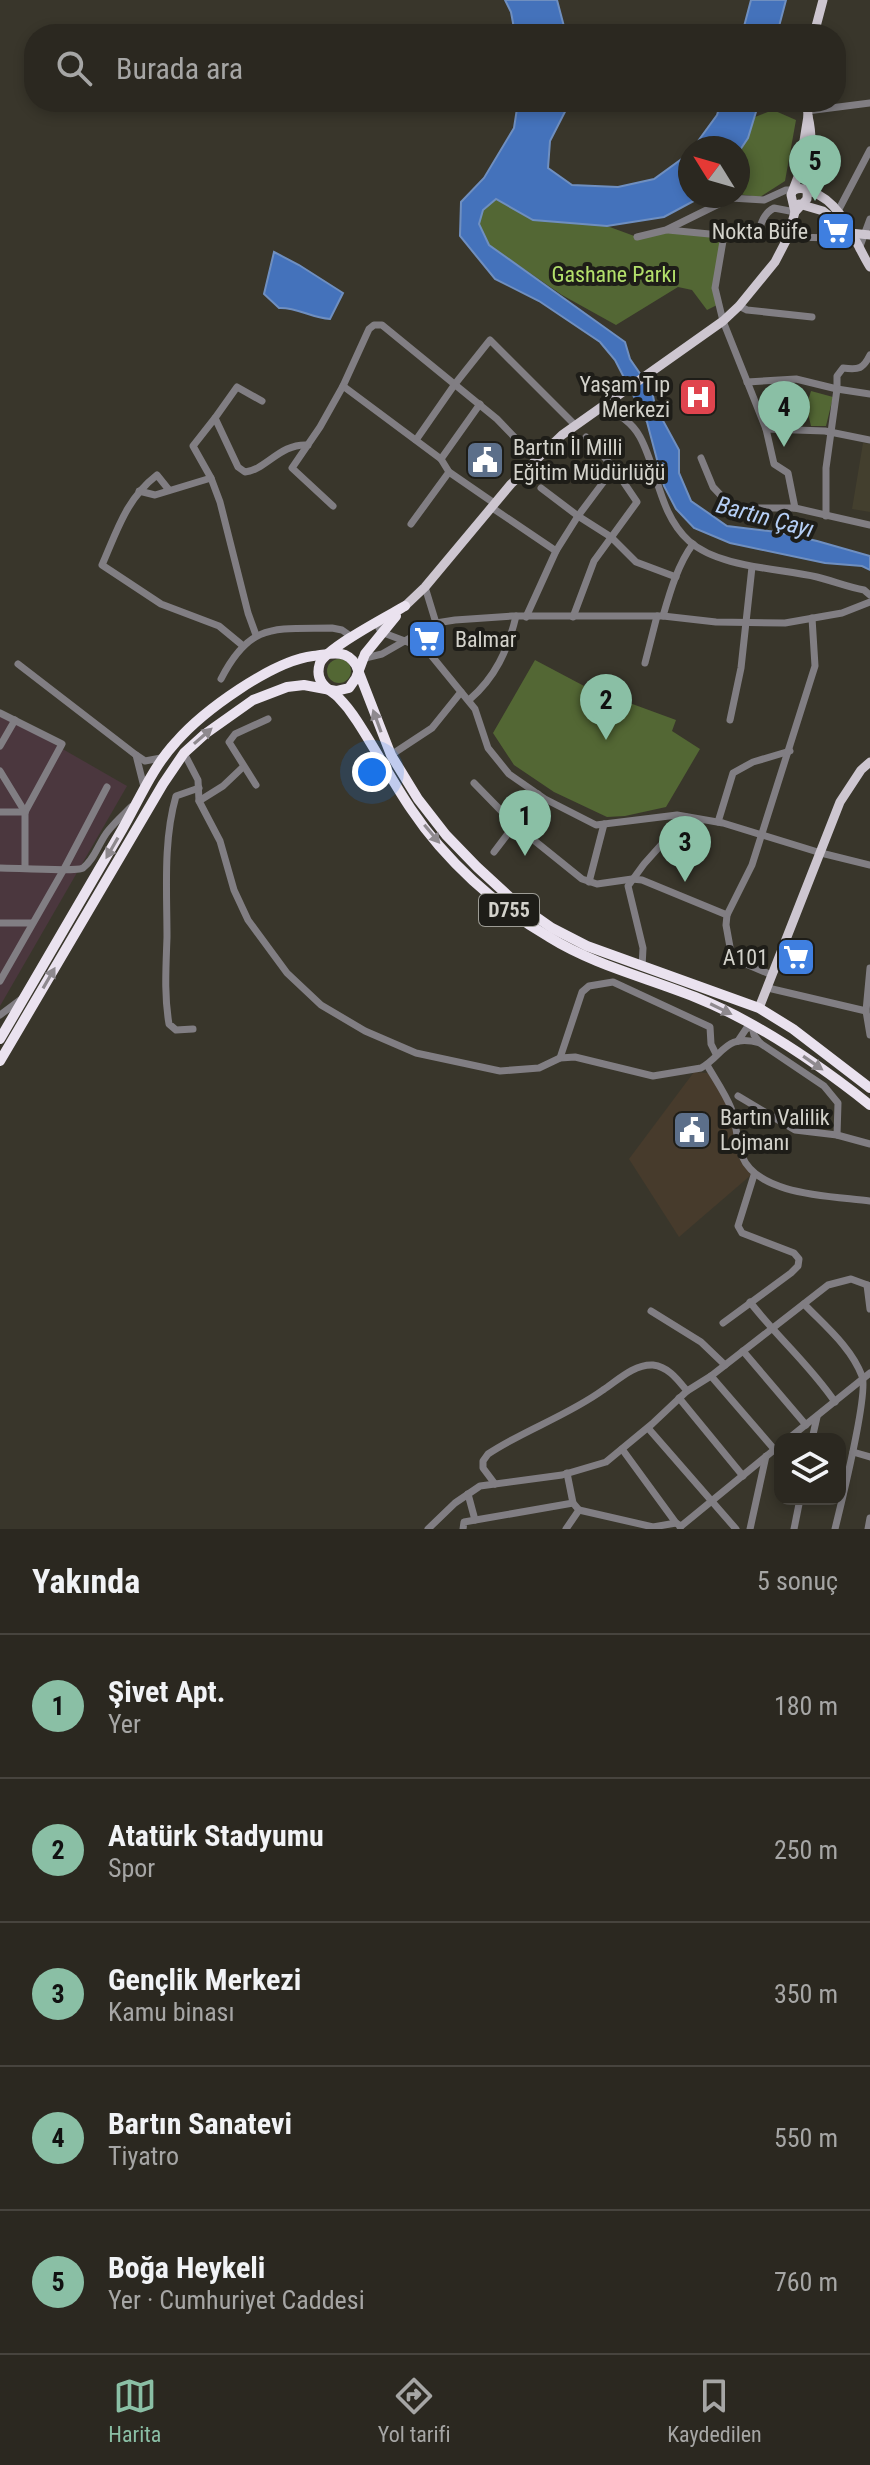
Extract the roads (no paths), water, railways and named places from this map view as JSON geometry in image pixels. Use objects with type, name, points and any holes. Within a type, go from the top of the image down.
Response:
[{"type":"highway","points":[[5,1042],[184,753],[232,714],[273,691],[304,685],[343,691],[349,688],[357,671],[357,659],[405,606]]},
{"type":"highway","points":[[330,690],[324,686],[319,675],[321,663],[352,637],[384,628]]},
{"type":"highway","points":[[0,1061],[25,996],[144,787],[177,740],[206,714],[259,677],[299,658],[342,653],[357,659]]},
{"type":"highway","name":"D755","points":[[357,671],[391,755],[418,799],[446,835],[515,902],[552,928],[587,946],[759,1008],[793,1029],[870,1088]]},
{"type":"highway","name":"D755","points":[[330,690],[356,718],[413,812],[446,852],[508,908],[546,936],[587,959],[696,997],[752,1026],[798,1052],[870,1105]]},
{"type":"highway","points":[[752,1026],[759,1008]]},
{"type":"main road","points":[[817,24],[823,0]]},
{"type":"main road","points":[[796,202],[807,199],[812,147],[807,112]]},
{"type":"main road","points":[[405,606],[425,587],[521,474],[562,435],[723,321],[775,262],[788,237],[796,202],[807,112]]},
{"type":"main road","points":[[807,191],[827,199],[838,211],[870,267]]},
{"type":"main road","points":[[796,202],[823,211],[850,233],[867,234]]},
{"type":"main road","points":[[759,1008],[840,802],[870,762]]},
{"type":"street","points":[[846,106],[870,103]]},
{"type":"street","points":[[841,226],[838,211],[867,164],[870,150]]},
{"type":"street","points":[[637,237],[666,230],[731,198],[764,200],[786,190],[796,202],[768,211],[756,236],[737,238],[666,230]]},
{"type":"street","points":[[764,200],[768,211]]},
{"type":"street","points":[[859,249],[870,219]]},
{"type":"street","points":[[788,237],[837,238],[850,233]]},
{"type":"street","points":[[724,235],[715,288],[723,321],[766,429],[774,464],[788,473],[795,508]]},
{"type":"street","points":[[739,306],[747,310],[812,317]]},
{"type":"street","points":[[333,506],[292,468],[343,386],[369,329],[377,324],[480,404],[521,444]]},
{"type":"street","points":[[416,440],[490,340],[575,425]]},
{"type":"street","points":[[826,516],[826,468],[837,376],[843,368],[865,366],[870,355]]},
{"type":"street","points":[[747,382],[796,379],[870,394]]},
{"type":"street","points":[[343,386],[441,459],[449,472],[556,551]]},
{"type":"street","points":[[256,635],[211,478],[193,446],[237,387],[262,401]]},
{"type":"street","points":[[441,459],[480,404]]},
{"type":"street","points":[[604,406],[626,418],[640,436],[669,514],[693,544],[705,552],[752,567],[818,577],[864,590],[870,595]]},
{"type":"street","points":[[215,418],[238,467],[245,472],[253,471],[273,456],[293,447],[308,445]]},
{"type":"street","points":[[766,429],[832,432],[870,440]]},
{"type":"street","points":[[573,617],[594,561],[637,502],[614,468],[586,437]]},
{"type":"street","points":[[701,458],[713,487],[729,504],[743,508],[795,508],[870,525]]},
{"type":"street","points":[[526,617],[556,551],[614,468]]},
{"type":"street","points":[[411,524],[449,472]]},
{"type":"street","points":[[169,490],[157,475],[139,491],[123,515],[102,565],[161,604],[219,626],[242,645]]},
{"type":"street","points":[[139,491],[151,495],[211,478]]},
{"type":"street","points":[[541,488],[611,537],[636,562],[676,577]]},
{"type":"street","points":[[645,663],[660,616],[686,552],[693,544]]},
{"type":"street","points":[[730,720],[741,668],[752,567]]},
{"type":"street","points":[[425,587],[436,623]]},
{"type":"street","points":[[357,659],[382,654],[436,623],[516,616],[660,616],[785,623],[842,613],[870,602]]},
{"type":"street","points":[[469,700],[483,688],[500,663],[510,642],[516,616]]},
{"type":"street","points":[[772,975],[732,958],[727,915],[752,865],[815,666],[812,618]]},
{"type":"street","points":[[221,679],[242,645],[256,635],[272,630],[332,628],[352,637]]},
{"type":"street","points":[[384,628],[426,649],[475,709],[488,748],[509,774],[538,794],[596,825],[642,818],[686,817],[718,822],[870,865]]},
{"type":"street","points":[[18,664],[145,761],[164,757]]},
{"type":"street","points":[[391,755],[432,728],[461,692]]},
{"type":"street","points":[[0,713],[62,744],[25,812],[25,867]]},
{"type":"street","points":[[256,785],[229,742],[235,734],[268,719]]},
{"type":"street","points":[[0,746],[15,720]]},
{"type":"street","points":[[718,822],[733,773],[753,762],[790,751]]},
{"type":"street","points":[[184,753],[198,780],[199,801],[220,841],[234,890],[248,920],[287,973],[321,1005],[365,1031],[416,1053],[500,1071],[539,1068],[560,1058],[575,1057],[653,1076],[707,1065],[716,1054],[738,1041],[752,1026],[760,1043],[824,1086],[838,1103],[837,1135]]},
{"type":"street","points":[[136,755],[144,787]]},
{"type":"street","points":[[199,801],[223,786],[243,767]]},
{"type":"street","points":[[0,771],[25,812]]},
{"type":"street","points":[[474,783],[515,825],[582,879],[597,884],[632,879],[727,915]]},
{"type":"street","points":[[0,981],[107,787]]},
{"type":"street","points":[[193,1029],[176,1030],[169,1024],[167,1013],[167,872],[170,816],[176,796],[199,788]]},
{"type":"street","points":[[494,852],[538,794]]},
{"type":"street","points":[[0,868],[82,869],[107,832],[138,800]]},
{"type":"street","points":[[0,812],[25,812]]},
{"type":"street","points":[[642,967],[643,948],[628,886],[686,817]]},
{"type":"street","points":[[589,882],[604,824]]},
{"type":"street","points":[[0,923],[32,923]]},
{"type":"street","points":[[0,960],[10,960]]},
{"type":"street","points":[[870,968],[866,1011],[870,1032]]},
{"type":"street","points":[[560,1058],[582,992],[589,986],[613,982],[710,1027],[711,1044],[716,1054]]},
{"type":"street","points":[[768,988],[866,1011]]},
{"type":"street","points":[[0,1015],[25,996]]},
{"type":"street","points":[[738,1041],[760,1043]]},
{"type":"street","points":[[0,1053],[5,1042]]},
{"type":"street","points":[[707,1065],[732,1111],[743,1158],[754,1175],[792,1190],[870,1201]]},
{"type":"street","points":[[738,1096],[795,1130],[837,1135],[870,1144]]},
{"type":"street","points":[[723,1323],[798,1266],[799,1259],[794,1253],[742,1233],[738,1226],[754,1175]]},
{"type":"street","points":[[428,1529],[455,1503],[480,1486],[567,1473],[606,1462],[687,1391],[711,1376],[828,1285],[851,1279],[869,1286],[870,1309]]},
{"type":"street","points":[[750,1302],[771,1329],[818,1377],[835,1402]]},
{"type":"street","points":[[804,1304],[844,1345],[868,1377]]},
{"type":"street","points":[[651,1311],[701,1342],[725,1365]]},
{"type":"street","points":[[743,1351],[806,1425]]},
{"type":"street","points":[[495,1484],[483,1468],[488,1454],[590,1399],[628,1372],[645,1366],[660,1367],[673,1375],[687,1391]]},
{"type":"street","points":[[711,1376],[774,1444]]},
{"type":"street","points":[[796,1433],[868,1377]]},
{"type":"street","points":[[835,1529],[868,1377]]},
{"type":"street","points":[[679,1398],[743,1476]]},
{"type":"street","points":[[859,1414],[870,1416]]},
{"type":"street","points":[[813,1433],[817,1415]]},
{"type":"street","points":[[648,1428],[736,1529]]},
{"type":"street","points":[[622,1449],[679,1526]]},
{"type":"street","points":[[567,1473],[573,1503],[579,1510],[653,1527],[679,1526],[774,1449]]},
{"type":"street","points":[[853,1452],[870,1457]]},
{"type":"street","points":[[750,1529],[766,1456]]},
{"type":"street","points":[[468,1494],[475,1520]]},
{"type":"street","points":[[463,1529],[464,1522],[573,1503]]},
{"type":"street","points":[[794,1529],[799,1505]]},
{"type":"street","points":[[566,1529],[579,1510]]},
{"type":"street","points":[[868,1529],[870,1518]]},
{"type":"water","points":[[505,0],[557,0],[563,24],[513,24]]},
{"type":"water","points":[[751,0],[786,0],[780,24],[745,24]]},
{"type":"water","points":[[516,112],[565,112],[550,141],[548,168],[572,185],[618,187],[654,179],[678,162],[678,208],[681,208],[664,217],[607,226],[533,220],[496,199],[483,210],[479,224],[489,245],[625,342],[630,359],[652,391],[655,406],[679,450],[679,473],[691,501],[727,526],[777,532],[870,556],[870,570],[862,566],[825,563],[730,543],[694,528],[676,509],[664,486],[647,422],[615,360],[600,342],[539,301],[495,279],[460,236],[461,202],[484,178],[514,128]]},
{"type":"water","points":[[718,112],[756,112],[749,136],[702,136]]},
{"type":"water","points":[[274,252],[343,293],[330,319],[279,308],[264,294]]},
{"type":"place","name":"Boğa Heykeli","points":[[815,201]]},
{"type":"place","name":"Nokta Büfe","points":[[836,231]]},
{"type":"place","name":"Yaşam Tıp Merkezi","points":[[698,397]]},
{"type":"place","name":"Bartın Sanatevi","points":[[784,447]]},
{"type":"place","name":"Bartın İl Milli Eğitim Müdürlüğü","points":[[485,460]]},
{"type":"place","name":"Balmar","points":[[427,639]]},
{"type":"place","name":"Atatürk Stadyumu","points":[[606,740]]},
{"type":"place","name":"Şivet Apt.","points":[[525,856]]},
{"type":"place","name":"Gençlik Merkezi","points":[[685,882]]},
{"type":"place","name":"A101","points":[[796,957]]},
{"type":"place","name":"Bartın Valilik Lojmanı","points":[[692,1130]]},
{"type":"park label","name":"Gashane Parkı","points":[[614,274]]},
{"type":"water label","name":"Bartın Çayı","points":[[765,517]]}]
